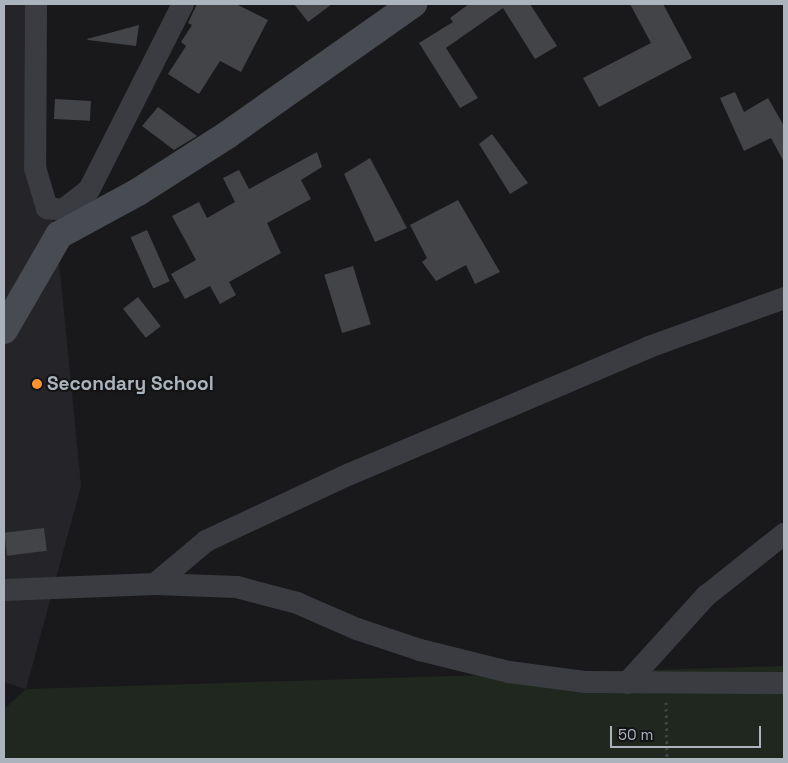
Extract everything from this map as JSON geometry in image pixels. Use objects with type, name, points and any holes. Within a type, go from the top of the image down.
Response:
[{"type":"main road","points":[[4,330],[61,222],[138,192],[228,135],[414,4]]},
{"type":"street","points":[[36,4],[36,168],[47,208],[61,222],[89,190],[183,4]]},
{"type":"street","points":[[155,584],[206,541],[350,474],[649,347],[784,298]]},
{"type":"street","points":[[627,683],[706,596],[784,534]]},
{"type":"street","points":[[4,590],[155,584],[255,590],[428,652],[509,672],[586,682],[666,684],[784,682]]},
{"type":"path","points":[[666,684],[666,759]]},
{"type":"shaded area","name":"Secondary School","points":[[4,4],[26,4],[61,281],[81,486],[26,689],[4,682]]},
{"type":"shaded area","points":[[784,666],[784,759],[4,759],[4,709],[26,689]]},
{"type":"building","points":[[197,4],[236,4],[268,20],[241,72],[220,61],[199,94],[168,74],[186,46],[181,42],[192,25],[188,23]]},
{"type":"building","points":[[294,4],[332,4],[308,22]]},
{"type":"building","points":[[469,4],[530,4],[557,46],[535,59],[503,8],[446,48],[478,98],[460,108],[419,43],[453,22],[450,18]]},
{"type":"building","points":[[630,4],[663,4],[692,58],[599,107],[583,78],[651,43]]},
{"type":"building","points":[[139,25],[136,46],[87,39]]},
{"type":"building","points":[[735,92],[744,112],[768,98],[784,126],[784,162],[771,138],[744,151],[720,98]]},
{"type":"building","points":[[55,99],[91,101],[90,121],[54,119]]},
{"type":"building","points":[[158,107],[197,136],[174,150],[142,126]]},
{"type":"building","points":[[492,134],[528,183],[510,194],[479,144]]},
{"type":"building","points":[[317,152],[322,167],[301,180],[311,199],[267,223],[281,253],[229,282],[236,295],[220,304],[210,286],[185,299],[171,274],[196,260],[172,216],[199,202],[207,218],[235,202],[223,178],[239,170],[249,189]]},
{"type":"building","points":[[370,158],[407,228],[375,242],[344,174]]},
{"type":"building","points":[[458,200],[500,272],[475,284],[466,265],[436,281],[422,262],[427,258],[410,225]]},
{"type":"building","points":[[147,230],[170,281],[153,288],[131,237]]},
{"type":"building","points":[[353,266],[371,324],[342,333],[324,275]]},
{"type":"building","points":[[138,297],[161,326],[146,338],[123,309]]},
{"type":"building","points":[[44,528],[47,551],[7,556],[4,533]]},
{"type":"place","name":"Secondary School","points":[[37,384]]}]
